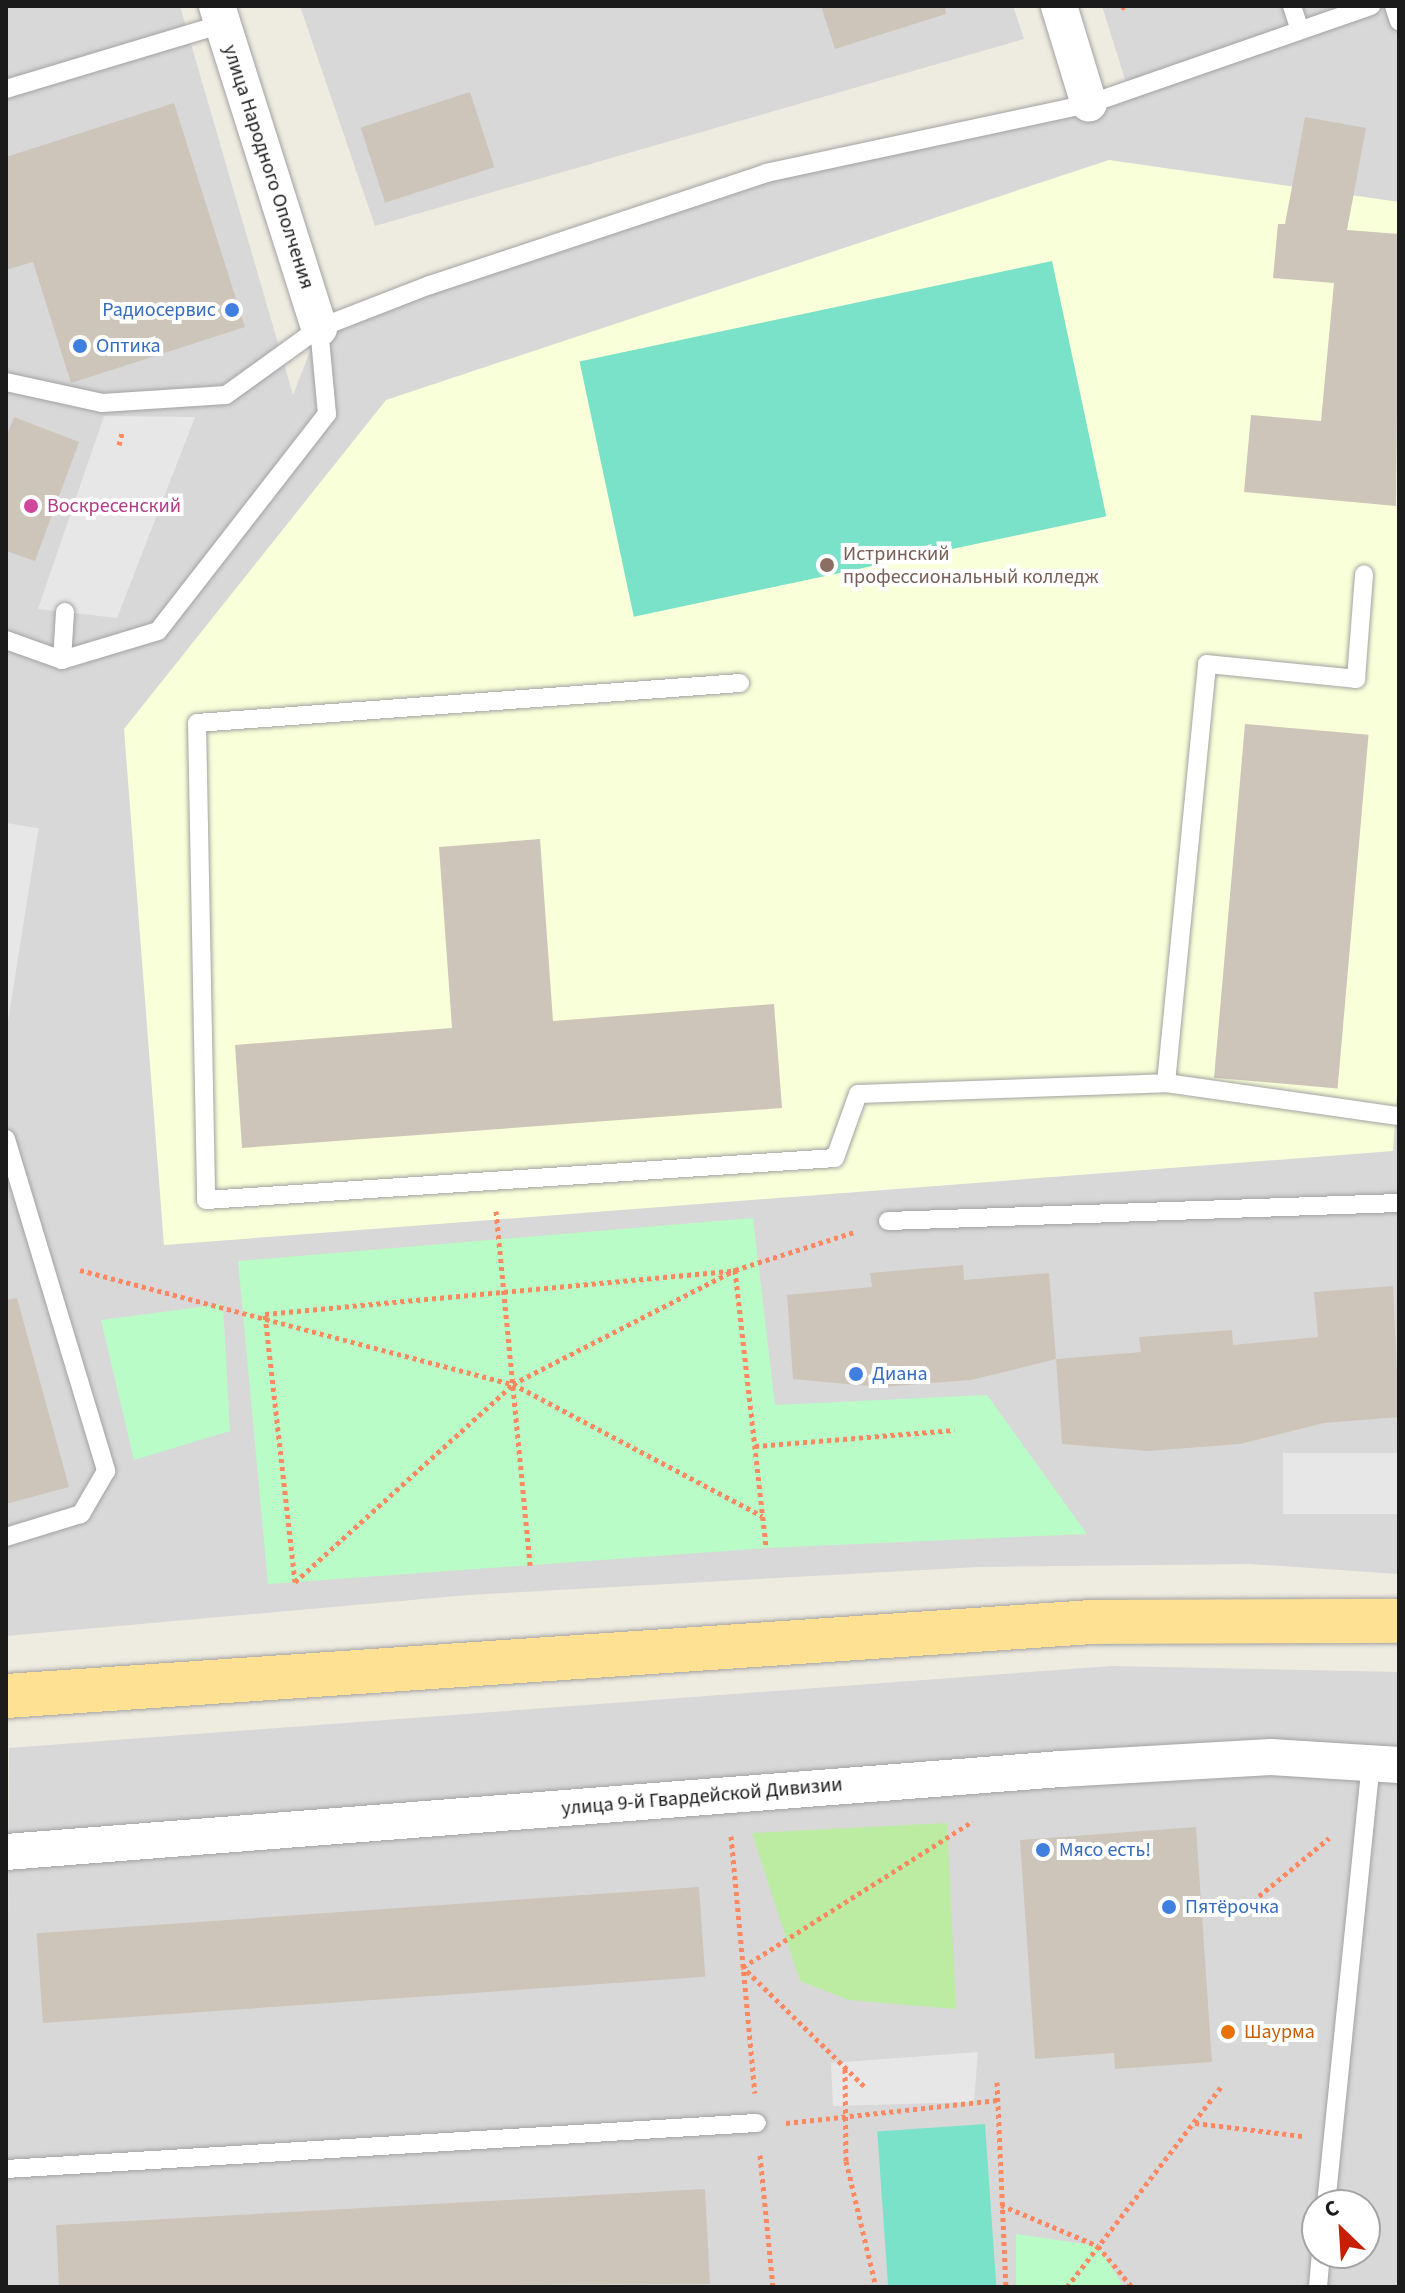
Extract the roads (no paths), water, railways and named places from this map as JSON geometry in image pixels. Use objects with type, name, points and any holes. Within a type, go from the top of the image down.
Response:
[{"type":"main road","points":[[6,1696],[1092,1622],[1399,1621]]},
{"type":"street","points":[[1059,6],[1089,104]]},
{"type":"street","name":"улица Народного Ополчения","points":[[219,15],[319,328]]},
{"type":"street","name":"улица 9-й Гвардейской Дивизии","points":[[6,1852],[1271,1757],[1385,1764]]},
{"type":"lane","points":[[1292,6],[1300,30]]},
{"type":"lane","points":[[6,382],[102,403],[226,395],[319,328],[766,173],[1089,104],[1371,6]]},
{"type":"lane","points":[[1394,6],[1399,21]]},
{"type":"lane","points":[[6,89],[219,15]]},
{"type":"lane","points":[[6,640],[62,660],[158,631],[327,414],[319,328]]},
{"type":"lane","points":[[1166,1083],[1207,664],[1356,679],[1364,574]]},
{"type":"lane","points":[[62,660],[65,612]]},
{"type":"lane","points":[[740,683],[197,723],[206,1200],[835,1158],[858,1094],[1166,1083],[1399,1116]]},
{"type":"lane","points":[[6,1139],[106,1471],[81,1514],[6,1537]]},
{"type":"lane","points":[[888,1221],[1399,1203]]},
{"type":"lane","points":[[1327,2189],[1385,1764]]},
{"type":"lane","points":[[6,2169],[757,2123]]},
{"type":"place","name":"Радиосервис","points":[[232,310]]},
{"type":"place","name":"Оптика","points":[[80,346]]},
{"type":"place","name":"Воскресенский","points":[[31,506]]},
{"type":"place","name":"Истринский профессиональный колледж","points":[[827,565]]},
{"type":"place","name":"Диана","points":[[856,1374]]},
{"type":"place","name":"Мясо есть!","points":[[1043,1850]]},
{"type":"place","name":"Пятёрочка","points":[[1169,1907]]},
{"type":"place","name":"Шаурма","points":[[1228,2032]]}]
